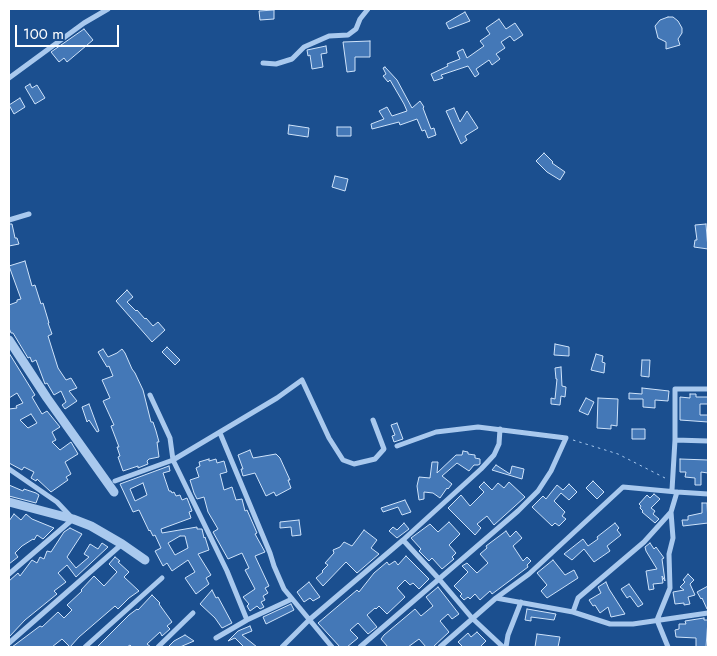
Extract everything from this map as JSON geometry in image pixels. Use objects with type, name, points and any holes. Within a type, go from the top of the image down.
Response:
[{"type":"street","points":[[9,78],[84,22],[108,9]]},
{"type":"street","points":[[263,62],[276,64],[292,59],[304,47],[329,36],[348,35],[356,29],[360,19],[368,9]]},
{"type":"street","points":[[9,220],[29,214]]},
{"type":"street","points":[[9,340],[46,398],[114,492]]},
{"type":"street","points":[[116,481],[173,460],[277,398],[302,380],[329,438],[343,460],[354,464],[375,459],[384,450],[373,420]]},
{"type":"street","points":[[668,647],[657,620],[670,588],[671,512],[675,491],[673,482],[675,389],[708,389]]},
{"type":"street","points":[[150,395],[170,438],[173,460],[227,571],[247,620]]},
{"type":"street","points":[[360,647],[518,511],[538,491],[551,471],[566,438],[478,427],[436,432],[398,446]]},
{"type":"street","points":[[282,647],[481,469],[494,455],[499,444],[500,429]]},
{"type":"street","points":[[220,433],[284,589],[332,647]]},
{"type":"street","points":[[675,440],[708,441]]},
{"type":"street","points":[[9,469],[57,502],[72,519]]},
{"type":"street","points":[[440,647],[496,598],[529,574],[623,487],[708,494]]},
{"type":"street","points":[[9,503],[72,519],[91,526],[145,560]]},
{"type":"street","points":[[573,612],[578,598],[644,542],[671,512]]},
{"type":"street","points":[[9,574],[72,519]]},
{"type":"street","points":[[403,540],[472,618],[504,647],[521,602]]},
{"type":"street","points":[[9,644],[122,544]]},
{"type":"street","points":[[85,647],[162,578]]},
{"type":"street","points":[[496,598],[573,612],[610,624],[633,624],[708,613]]},
{"type":"street","points":[[216,638],[247,620],[292,599]]},
{"type":"street","points":[[158,647],[193,613]]},
{"type":"path","points":[[566,438],[618,454],[673,482]]},
{"type":"building","points":[[274,10],[274,19],[260,20],[259,11]]},
{"type":"building","points":[[465,12],[470,21],[449,29],[446,23]]},
{"type":"building","points":[[673,17],[678,21],[682,28],[682,33],[678,39],[680,45],[666,49],[666,42],[658,38],[655,26],[660,20]]},
{"type":"building","points":[[499,19],[506,29],[515,23],[523,35],[514,41],[510,36],[501,42],[505,48],[496,54],[500,59],[492,65],[489,60],[476,69],[479,74],[475,77],[468,66],[441,75],[443,78],[434,81],[431,74],[448,66],[447,64],[460,59],[457,52],[463,49],[467,58],[484,46],[480,41],[490,34],[486,28]]},
{"type":"building","points":[[84,29],[93,40],[67,62],[64,58],[59,62],[51,52]]},
{"type":"building","points":[[370,41],[370,57],[355,57],[355,71],[347,72],[343,42]]},
{"type":"building","points":[[326,46],[327,53],[321,54],[323,67],[312,69],[310,55],[308,56],[307,50]]},
{"type":"building","points":[[385,67],[397,80],[412,108],[420,101],[424,107],[431,129],[434,128],[436,135],[428,138],[425,130],[422,131],[417,119],[400,125],[399,122],[372,129],[371,124],[384,119],[379,111],[387,107],[392,116],[407,111],[390,80],[388,82],[383,76],[386,74],[383,68]]},
{"type":"building","points":[[30,84],[32,88],[37,85],[45,98],[35,104],[25,87]]},
{"type":"building","points":[[20,98],[25,107],[14,114],[9,105]]},
{"type":"building","points":[[454,108],[460,122],[467,111],[478,128],[465,136],[467,140],[461,144],[446,111]]},
{"type":"building","points":[[289,125],[309,128],[308,137],[288,134]]},
{"type":"building","points":[[337,127],[351,127],[351,136],[337,136]]},
{"type":"building","points":[[544,153],[552,163],[565,172],[560,180],[547,172],[536,161]]},
{"type":"building","points":[[335,176],[348,179],[345,191],[332,187]]},
{"type":"building","points":[[9,224],[12,224],[15,238],[17,238],[19,244],[9,246]]},
{"type":"building","points":[[706,224],[708,249],[694,247],[695,240],[697,240],[695,225]]},
{"type":"building","points":[[25,261],[32,286],[35,285],[41,304],[43,303],[52,334],[48,336],[58,368],[66,380],[71,378],[77,388],[69,391],[77,401],[65,409],[62,405],[66,402],[61,391],[54,395],[47,383],[45,384],[36,360],[32,362],[30,357],[28,358],[9,328],[9,305],[21,299],[9,266]]},
{"type":"building","points":[[127,290],[133,297],[127,302],[153,326],[158,322],[165,330],[152,342],[116,301]]},
{"type":"building","points":[[555,344],[569,347],[569,356],[554,355]]},
{"type":"building","points":[[167,347],[180,360],[175,365],[162,352]]},
{"type":"building","points":[[103,349],[108,357],[122,349],[125,353],[143,390],[151,422],[153,422],[156,431],[159,442],[157,442],[159,457],[149,459],[147,461],[148,464],[138,468],[138,466],[123,471],[118,457],[120,456],[117,447],[119,447],[111,426],[114,425],[103,401],[110,398],[102,380],[113,376],[109,366],[107,367],[98,352]]},
{"type":"building","points":[[9,353],[35,395],[32,397],[42,414],[47,411],[60,427],[52,432],[56,440],[52,442],[60,450],[71,442],[78,454],[65,462],[71,474],[66,477],[68,480],[51,492],[37,479],[36,481],[31,478],[34,472],[24,467],[22,470],[9,463],[9,409],[17,408],[16,406],[23,403],[17,393],[9,398]],"holes":[[[31,414],[37,423],[28,428],[20,420]]]},
{"type":"building","points":[[596,354],[603,356],[602,362],[605,363],[604,373],[591,370]]},
{"type":"building","points":[[642,360],[650,360],[649,377],[641,376]]},
{"type":"building","points":[[561,367],[562,386],[566,387],[565,397],[561,396],[560,405],[551,404],[551,398],[555,399],[557,379],[555,368]]},
{"type":"building","points":[[642,388],[669,391],[668,401],[655,400],[655,408],[643,407],[643,399],[629,399],[629,393],[642,394]]},
{"type":"building","points":[[690,394],[696,394],[696,397],[708,397],[708,404],[700,404],[700,415],[708,415],[708,422],[680,420],[680,397],[690,398]]},
{"type":"building","points":[[586,398],[594,402],[588,415],[579,411]]},
{"type":"building","points":[[598,398],[618,399],[617,426],[611,425],[611,429],[597,428]]},
{"type":"building","points":[[89,404],[99,431],[97,432],[89,420],[87,422],[82,407]]},
{"type":"building","points":[[397,423],[403,439],[394,442],[392,436],[395,435],[391,425]]},
{"type":"building","points":[[632,429],[645,429],[645,439],[632,439]]},
{"type":"building","points":[[250,450],[253,458],[276,454],[280,458],[290,480],[288,480],[291,488],[276,496],[274,492],[266,496],[255,473],[243,476],[241,469],[243,469],[238,455]]},
{"type":"building","points":[[463,451],[475,455],[475,458],[480,459],[480,464],[474,465],[469,471],[457,463],[442,476],[452,484],[440,498],[433,493],[424,492],[424,499],[419,500],[417,486],[419,477],[430,478],[432,462],[438,462],[437,473],[456,455],[462,455]]},
{"type":"building","points":[[209,459],[209,461],[216,459],[217,463],[224,461],[227,472],[220,474],[224,490],[232,487],[236,500],[242,499],[245,511],[247,510],[257,533],[255,534],[265,552],[255,556],[269,586],[265,588],[268,593],[263,596],[265,600],[261,602],[264,607],[260,609],[257,606],[250,611],[247,606],[249,604],[243,597],[255,589],[245,570],[249,568],[242,553],[228,559],[213,532],[218,529],[208,512],[204,497],[197,499],[194,493],[190,480],[199,477],[196,468],[200,466],[199,462]]},
{"type":"building","points":[[680,459],[708,460],[708,473],[701,472],[701,485],[695,485],[695,478],[685,477],[686,472],[680,472]]},
{"type":"building","points":[[496,465],[510,474],[512,466],[524,469],[522,479],[492,470]]},
{"type":"building","points":[[169,466],[170,471],[163,473],[169,491],[174,492],[176,496],[180,495],[182,500],[187,498],[192,511],[189,512],[191,518],[161,529],[162,533],[197,527],[197,529],[202,529],[209,550],[198,554],[211,575],[206,578],[209,584],[196,594],[185,578],[195,572],[188,560],[172,571],[167,563],[163,566],[155,551],[161,548],[155,535],[153,536],[149,531],[139,510],[133,512],[120,484]],"holes":[[[143,483],[147,495],[135,501],[130,489]],[[180,536],[185,536],[188,548],[175,555],[168,543]]]},
{"type":"building","points":[[593,481],[604,492],[597,499],[586,488]]},
{"type":"building","points":[[484,482],[492,490],[498,483],[504,488],[509,482],[525,497],[494,525],[487,516],[477,524],[481,528],[475,535],[448,508],[461,495],[470,506],[484,492],[479,487]]},
{"type":"building","points":[[569,484],[577,492],[569,500],[561,493],[554,501],[565,512],[562,516],[566,519],[559,526],[555,523],[552,526],[532,507],[543,496],[546,499],[557,485],[563,490]]},
{"type":"building","points":[[9,485],[39,495],[36,503],[9,496]]},
{"type":"building","points":[[654,494],[660,499],[651,508],[655,511],[653,514],[659,519],[655,523],[642,512],[639,504],[647,495],[650,498]]},
{"type":"building","points":[[405,500],[411,512],[402,515],[398,507],[383,512],[381,508]]},
{"type":"building","points":[[702,503],[707,503],[708,523],[683,526],[682,520],[688,520],[688,516],[702,513]]},
{"type":"building","points":[[14,514],[21,520],[26,514],[32,519],[54,528],[43,539],[37,535],[34,540],[22,546],[15,553],[18,557],[9,564],[9,521]]},
{"type":"building","points":[[299,520],[301,535],[292,536],[291,527],[280,528],[280,522]]},
{"type":"building","points":[[449,522],[460,534],[449,545],[456,553],[452,557],[454,559],[442,569],[432,558],[429,561],[419,551],[421,549],[411,538],[430,524],[438,532]]},
{"type":"building","points":[[404,523],[409,529],[397,538],[389,531],[393,527],[397,530]]},
{"type":"building","points":[[615,523],[621,535],[607,546],[610,551],[594,562],[584,549],[572,560],[564,554],[583,539],[588,546]]},
{"type":"building","points":[[70,528],[82,534],[67,557],[76,568],[89,557],[84,554],[90,544],[98,549],[102,543],[108,547],[76,577],[67,565],[58,573],[66,582],[54,591],[57,594],[25,620],[9,637],[9,581],[18,573],[20,576],[32,560],[37,563],[40,557],[44,559],[47,551],[51,552],[64,532]]},
{"type":"building","points":[[364,530],[377,540],[371,548],[379,554],[357,573],[346,562],[323,586],[316,578],[328,565],[325,563],[334,553],[333,550],[340,547],[344,542],[352,546]]},
{"type":"building","points":[[506,531],[510,537],[516,531],[522,538],[513,546],[523,561],[527,557],[531,561],[527,565],[528,567],[492,594],[490,591],[480,600],[475,594],[470,599],[468,597],[464,600],[460,596],[462,594],[454,586],[468,572],[462,566],[467,563],[477,573],[488,563],[480,554],[487,548],[486,546]]},
{"type":"building","points":[[650,543],[654,549],[656,547],[664,558],[662,559],[665,581],[662,576],[663,583],[653,584],[654,589],[649,590],[646,571],[657,569],[646,551],[645,547]]},
{"type":"building","points":[[406,556],[429,579],[419,589],[413,583],[410,585],[405,580],[397,588],[405,597],[387,614],[379,606],[367,615],[377,627],[368,634],[358,623],[350,630],[358,638],[347,647],[340,647],[318,623],[357,590],[359,592],[374,573],[387,562],[389,565],[395,561],[398,565]]},
{"type":"building","points":[[115,557],[129,572],[124,577],[139,591],[118,609],[115,606],[70,647],[62,639],[52,647],[12,647],[40,626],[42,627],[58,612],[64,618],[72,610],[67,605],[94,576],[104,586],[117,572],[109,564]]},
{"type":"building","points":[[553,560],[565,575],[574,570],[578,578],[547,598],[541,591],[547,585],[537,573]]},
{"type":"building","points":[[688,574],[694,580],[690,584],[695,595],[688,597],[690,604],[675,604],[673,592],[684,590],[680,587],[685,582],[683,580]]},
{"type":"building","points":[[309,582],[320,597],[313,601],[310,598],[304,602],[297,592]]},
{"type":"building","points":[[606,582],[625,614],[611,617],[608,607],[600,613],[589,600],[601,593],[598,587]]},
{"type":"building","points":[[629,584],[643,604],[638,607],[630,596],[627,598],[621,589]]},
{"type":"building","points":[[708,586],[708,609],[707,609],[697,592]]},
{"type":"building","points":[[438,587],[459,614],[452,619],[448,614],[440,621],[449,632],[433,647],[426,647],[419,639],[408,647],[388,647],[381,639],[384,635],[415,609],[421,616],[433,606],[426,597]]},
{"type":"building","points":[[212,590],[216,598],[218,597],[232,623],[222,628],[215,618],[200,604]]},
{"type":"building","points":[[152,595],[160,603],[172,622],[167,626],[170,629],[162,636],[160,632],[147,644],[151,647],[132,647],[130,645],[127,647],[97,647],[129,615],[138,610]]},
{"type":"building","points":[[291,604],[294,610],[266,624],[263,617]]},
{"type":"building","points":[[527,609],[556,614],[554,620],[531,617],[531,621],[525,620]]},
{"type":"building","points":[[704,618],[704,620],[708,620],[706,647],[696,647],[696,638],[676,637],[675,630],[679,629],[679,624],[686,624],[685,621]]},
{"type":"building","points":[[250,626],[252,631],[242,635],[257,647],[244,647],[235,638],[228,641],[238,631]]},
{"type":"building","points":[[477,632],[486,641],[480,647],[463,647],[458,642],[468,633],[471,637]]},
{"type":"building","points":[[537,634],[560,637],[558,647],[535,647]]},
{"type":"building","points":[[185,635],[194,641],[180,647],[168,647],[174,641]]}]
